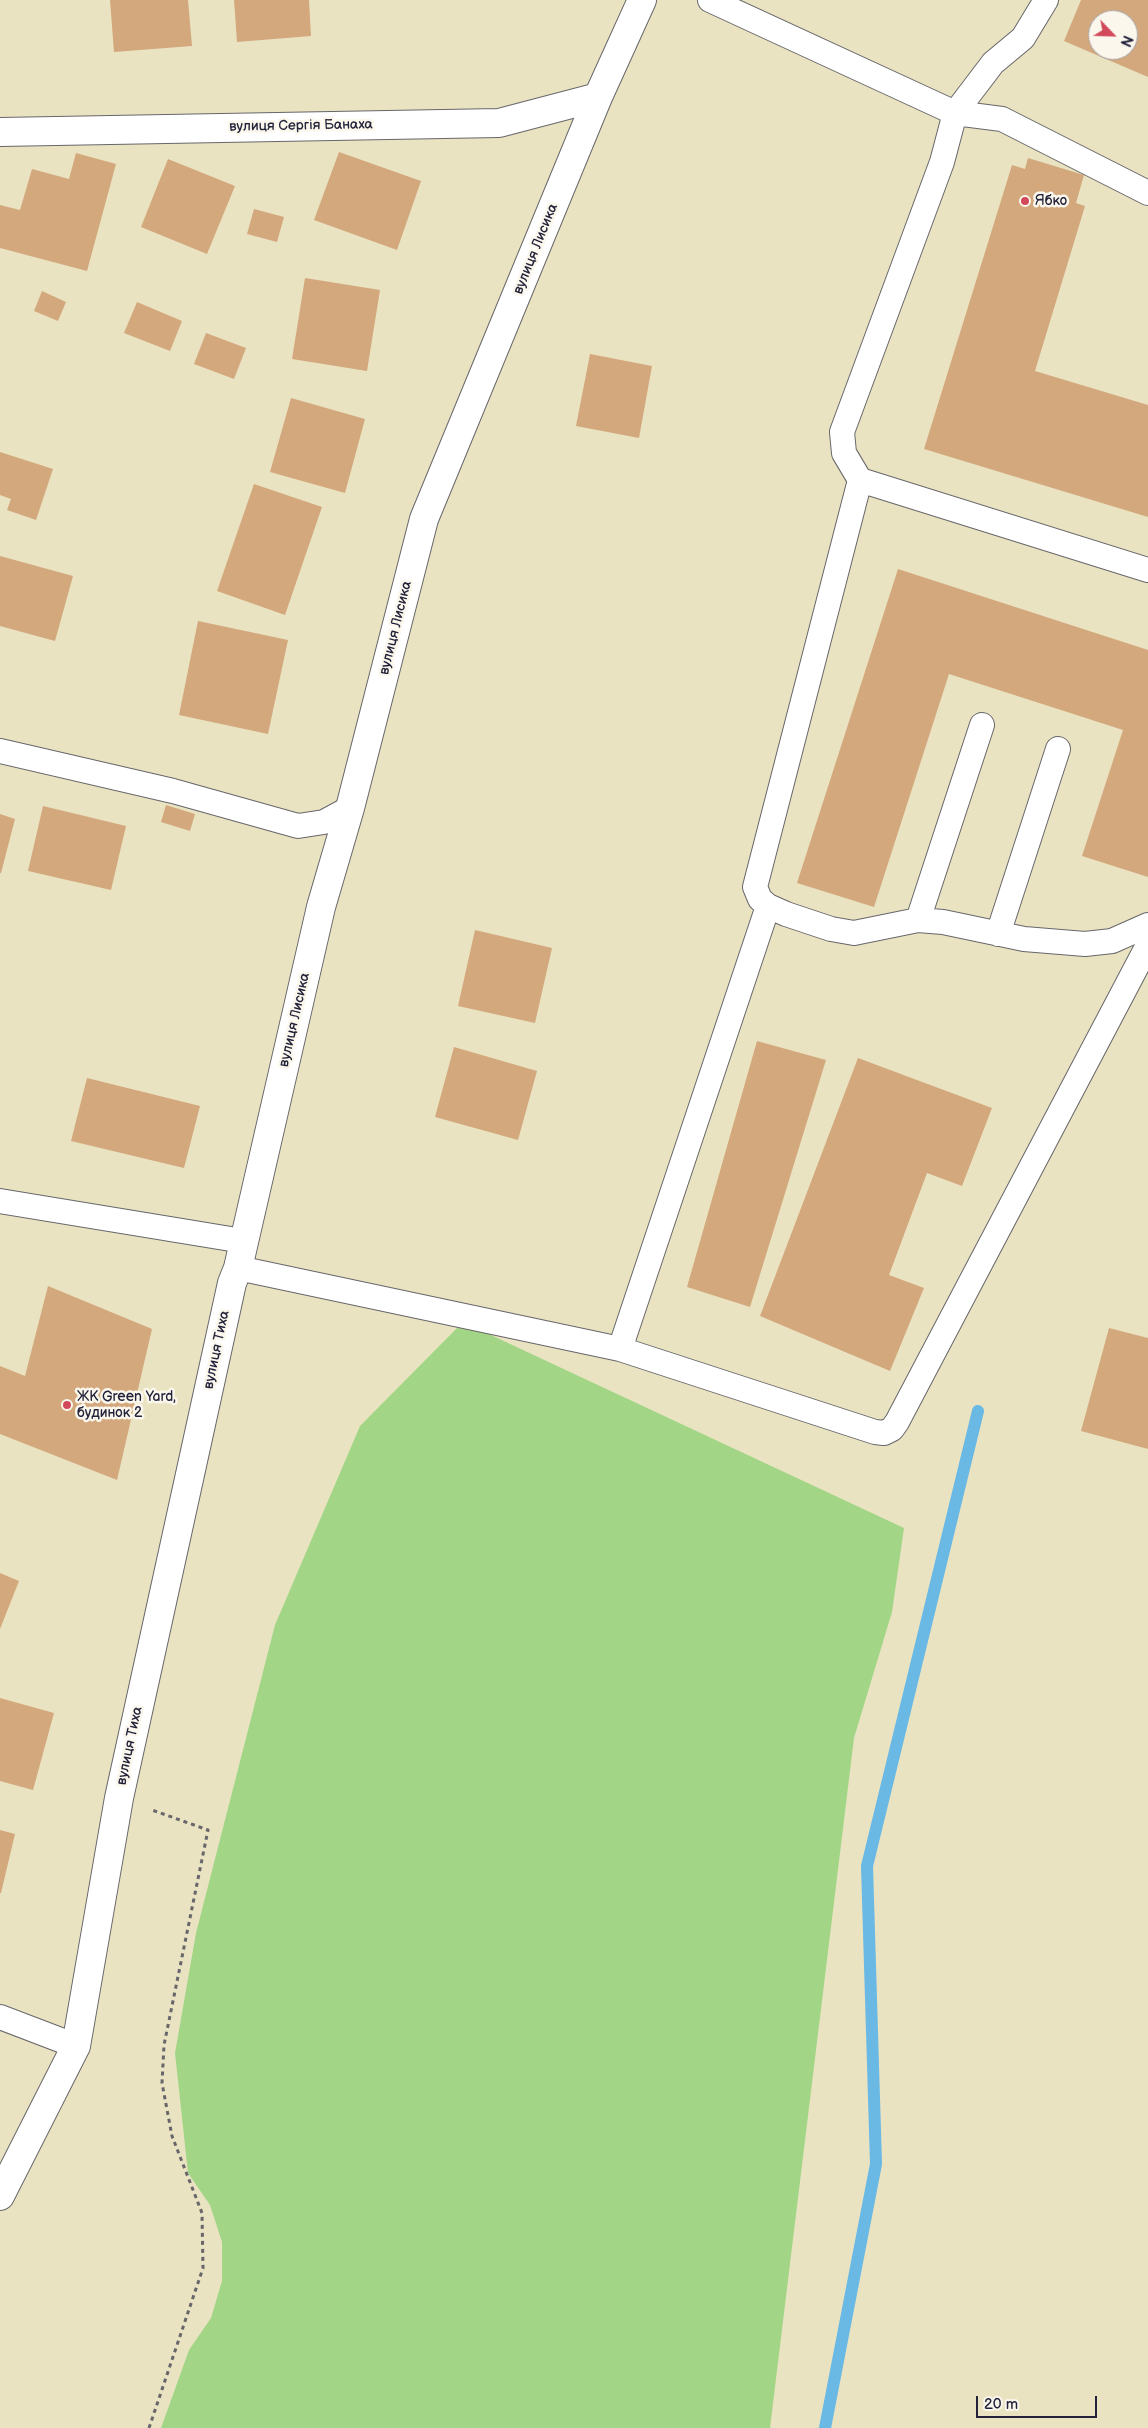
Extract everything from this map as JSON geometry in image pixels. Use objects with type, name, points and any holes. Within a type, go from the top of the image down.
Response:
[{"type":"street","name":"вулиця Лисика","points":[[235,1276],[321,907],[350,808],[424,519],[598,98],[642,0]]},
{"type":"street","name":"вулиця Сергія Банаха","points":[[0,132],[180,127],[499,123],[598,98]]},
{"type":"street","name":"вулиця Тиха","points":[[0,2196],[76,2046],[119,1798],[235,1276]]},
{"type":"lane","points":[[710,0],[955,113],[1002,119],[1148,193]]},
{"type":"lane","points":[[1046,0],[1023,38],[993,63],[955,113],[939,171],[842,432],[844,453],[860,480],[1148,570]]},
{"type":"lane","points":[[860,480],[755,887],[760,899],[768,906],[806,922],[854,933],[918,920],[943,922],[1042,941],[1085,944],[1112,941],[1148,925]]},
{"type":"lane","points":[[918,920],[982,725]]},
{"type":"lane","points":[[998,934],[1058,749]]},
{"type":"lane","points":[[0,751],[173,791],[298,826],[324,822],[350,808]]},
{"type":"lane","points":[[620,1349],[768,906]]},
{"type":"lane","points":[[235,1276],[620,1349],[875,1432],[884,1433],[892,1429],[1148,945]]},
{"type":"lane","points":[[0,1201],[243,1241]]},
{"type":"lane","points":[[0,2017],[76,2046]]},
{"type":"path","points":[[119,1798],[208,1830],[164,2045],[162,2083],[172,2136],[202,2214],[204,2268],[148,2428]]},
{"type":"green space","points":[[463,1322],[904,1528],[892,1612],[854,1738],[770,2428],[161,2428],[189,2350],[211,2318],[222,2281],[222,2242],[210,2205],[188,2173],[175,2053],[196,1933],[275,1625],[360,1426]]},
{"type":"building","points":[[110,0],[188,0],[192,46],[114,52]]},
{"type":"building","points":[[234,0],[309,0],[311,36],[237,42]]},
{"type":"building","points":[[1081,0],[1148,0],[1148,77],[1108,60],[1138,60],[1138,10],[1088,10],[1088,51],[1064,41]]},
{"type":"building","points":[[339,152],[421,181],[397,250],[314,220]]},
{"type":"building","points":[[76,153],[116,164],[87,271],[0,248],[0,205],[20,210],[32,169],[69,179]]},
{"type":"building","points":[[1028,158],[1084,175],[1076,203],[1085,206],[1035,371],[1148,405],[1148,517],[924,449],[1012,165],[1025,169]]},
{"type":"building","points":[[168,159],[235,186],[207,254],[141,227]]},
{"type":"building","points":[[254,209],[284,217],[277,242],[247,234]]},
{"type":"building","points":[[305,278],[380,290],[367,371],[292,359]]},
{"type":"building","points":[[42,291],[66,302],[58,321],[34,311]]},
{"type":"building","points":[[137,302],[182,321],[170,351],[124,333]]},
{"type":"building","points":[[206,333],[246,348],[234,379],[194,364]]},
{"type":"building","points":[[590,354],[652,366],[639,438],[576,426]]},
{"type":"building","points":[[291,398],[365,419],[345,493],[270,472]]},
{"type":"building","points":[[0,452],[53,469],[36,520],[7,510],[11,499],[0,495]]},
{"type":"building","points":[[254,484],[322,507],[285,615],[217,591]]},
{"type":"building","points":[[0,556],[73,576],[55,641],[0,626]]},
{"type":"building","points":[[898,569],[1148,650],[1148,877],[1082,856],[1123,730],[949,674],[874,907],[797,883]]},
{"type":"building","points":[[198,621],[288,640],[268,734],[179,715]]},
{"type":"building","points":[[166,805],[195,814],[190,831],[161,822]]},
{"type":"building","points":[[43,806],[126,826],[111,890],[28,871]]},
{"type":"building","points":[[0,814],[15,819],[1,873],[0,873]]},
{"type":"building","points":[[475,930],[552,948],[535,1023],[458,1006]]},
{"type":"building","points":[[757,1041],[826,1060],[750,1307],[687,1287]]},
{"type":"building","points":[[454,1047],[537,1071],[518,1140],[435,1117]]},
{"type":"building","points":[[858,1058],[992,1108],[962,1186],[927,1173],[889,1275],[924,1288],[890,1371],[760,1316]]},
{"type":"building","points":[[87,1078],[200,1106],[184,1168],[71,1141]]},
{"type":"building","name":"ЖК Green Yard, будинок 2","points":[[48,1286],[152,1329],[117,1480],[0,1434],[0,1366],[25,1376]]},
{"type":"building","points":[[1109,1328],[1148,1338],[1148,1449],[1081,1431]]},
{"type":"building","points":[[0,1573],[19,1581],[0,1629]]},
{"type":"building","points":[[0,1698],[54,1713],[33,1790],[0,1781]]},
{"type":"building","points":[[0,1830],[15,1834],[1,1893],[0,1893]]},
{"type":"waterway","points":[[825,2428],[876,2164],[867,1866],[978,1411]]},
{"type":"place","name":"Ябко","points":[[1025,201]]},
{"type":"place","name":"ЖК Green Yard, будинок 2","points":[[67,1405]]}]
